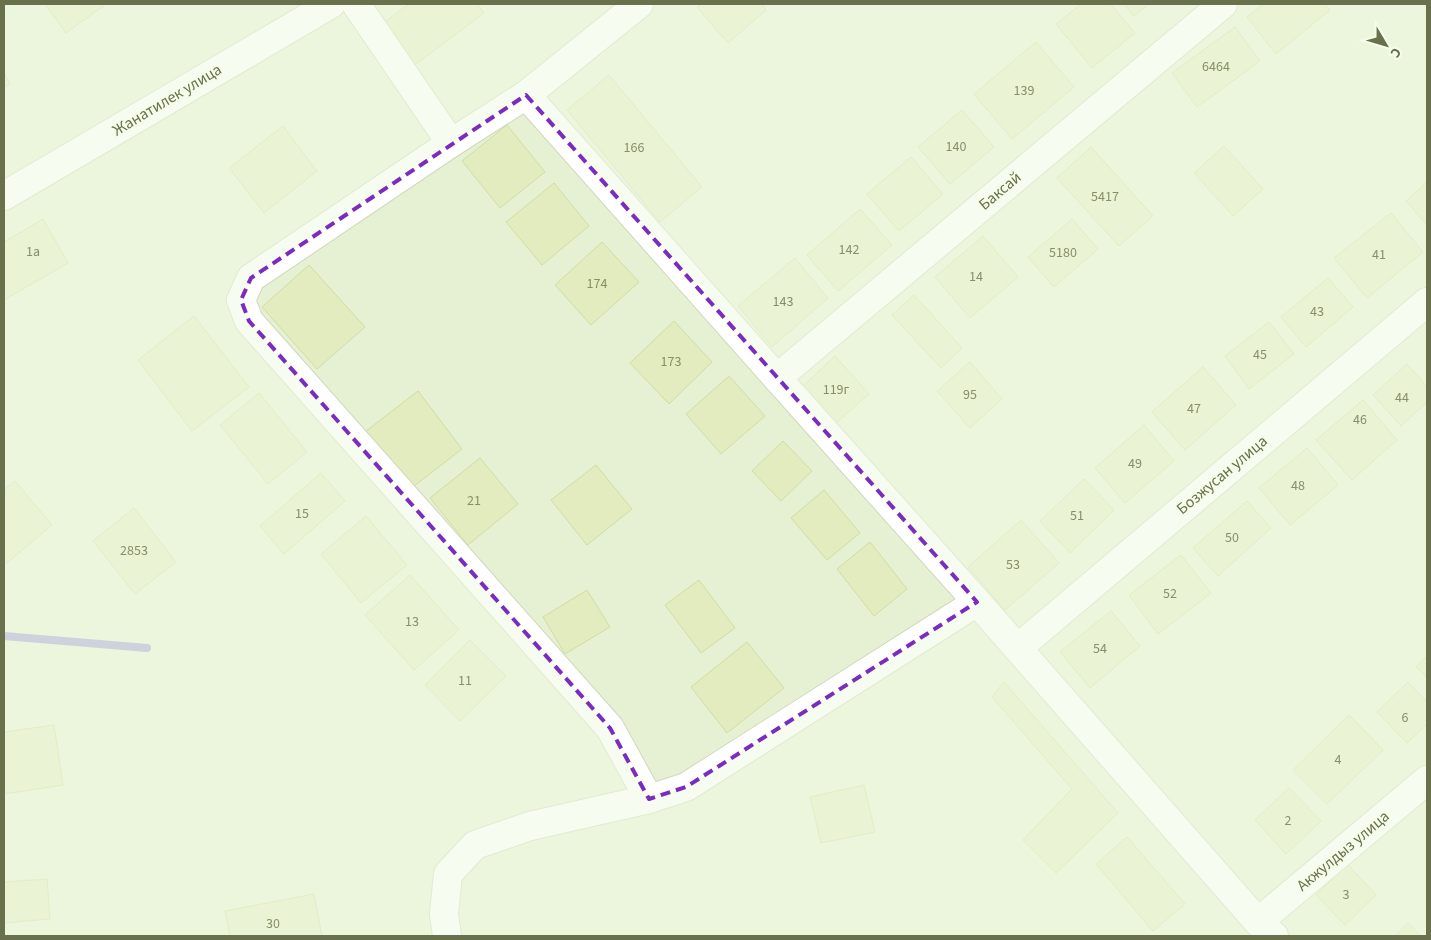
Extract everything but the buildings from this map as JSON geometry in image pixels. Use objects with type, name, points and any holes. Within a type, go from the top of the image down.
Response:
[{"type":"street","name":"Жанатилек улица","points":[[4,196],[331,4]]},
{"type":"street","points":[[356,4],[451,143]]},
{"type":"street","points":[[639,4],[526,95],[451,143],[251,278],[241,300],[248,321],[610,728],[649,799]]},
{"type":"street","name":"Баксай","points":[[777,378],[1223,4]]},
{"type":"street","points":[[526,95],[978,602],[1266,929]]},
{"type":"street","name":"Бозжусан улица","points":[[1018,648],[1427,302]]},
{"type":"street","points":[[446,936],[444,914],[448,874],[475,845],[530,826],[649,799],[686,787],[978,602]]},
{"type":"street","name":"Акжулдыз улица","points":[[1266,929],[1427,780]]},
{"type":"highlighted area","points":[[526,95],[977,602],[686,787],[649,799],[610,728],[249,321],[241,300],[251,278]]},
{"type":"shaded area","points":[[4,4],[1427,4],[1427,936],[4,936]]},
{"type":"waterway","points":[[4,636],[147,648]]}]
